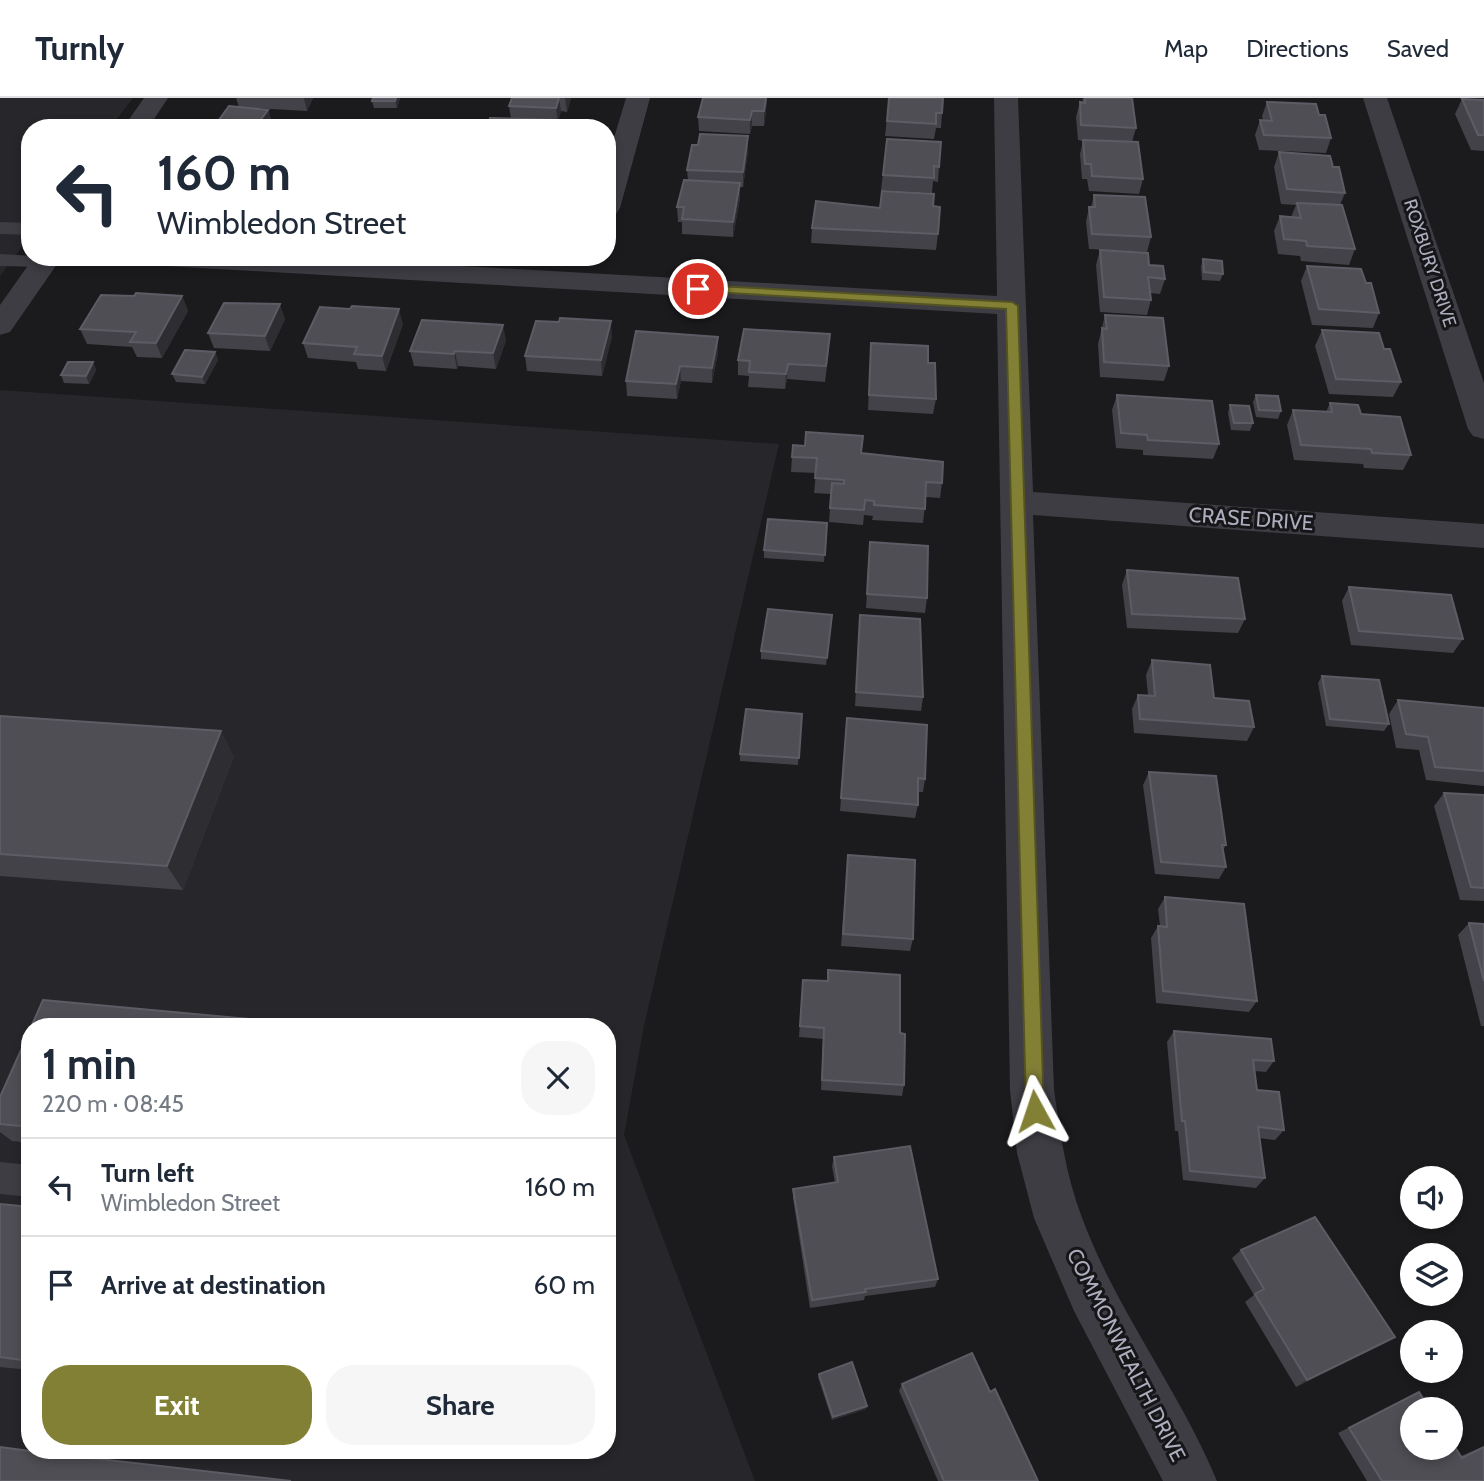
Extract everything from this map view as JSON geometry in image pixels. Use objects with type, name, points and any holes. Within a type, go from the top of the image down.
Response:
[{"type":"street","points":[[141,119],[156,98]]},
{"type":"street","points":[[616,176],[638,98]]},
{"type":"street","name":"COMMONWEALTH DRIVE","points":[[1006,98],[1032,1090],[1040,1153],[1058,1218],[1091,1294],[1191,1481]]},
{"type":"street","name":"ROXBURY DRIVE","points":[[1375,98],[1484,429]]},
{"type":"street","points":[[0,326],[41,266]]},
{"type":"street","points":[[454,266],[590,270],[1012,306]]},
{"type":"street","name":"CRASE DRIVE","points":[[1017,502],[1484,536]]},
{"type":"lane","points":[[0,228],[21,229]]},
{"type":"lane","points":[[0,260],[21,260]]},
{"type":"lane","points":[[0,1178],[21,1180]]},
{"type":"shaded area","points":[[0,98],[133,98],[117,119],[21,119],[21,248],[0,276]]},
{"type":"shaded area","points":[[0,390],[779,444],[644,1026],[624,1135],[755,1481],[0,1481]]},
{"type":"building","points":[[373,98],[396,98],[395,101],[372,101]]},
{"type":"building","points":[[512,98],[559,98],[556,108],[509,106]]},
{"type":"building","points":[[703,98],[766,98],[764,111],[752,111],[750,120],[698,117]]},
{"type":"building","points":[[889,98],[943,98],[942,113],[936,113],[936,124],[887,121]]},
{"type":"building","points":[[1085,98],[1132,98],[1136,128],[1081,125],[1080,102],[1085,103]]},
{"type":"building","points":[[1462,99],[1484,100],[1484,135],[1478,135]]},
{"type":"building","points":[[1267,102],[1316,104],[1319,115],[1325,115],[1331,138],[1264,135],[1260,120],[1272,121]]},
{"type":"building","points":[[229,106],[268,110],[261,119],[220,119]]},
{"type":"building","points":[[700,134],[748,136],[743,172],[687,170],[692,145],[698,145]]},
{"type":"building","points":[[887,139],[941,142],[939,167],[934,166],[934,178],[883,175]]},
{"type":"building","points":[[1083,140],[1138,142],[1143,179],[1092,176],[1091,164],[1085,164]]},
{"type":"building","points":[[1279,152],[1330,156],[1333,167],[1339,167],[1345,193],[1287,189]]},
{"type":"building","points":[[684,180],[740,183],[733,222],[682,219],[684,207],[677,207]]},
{"type":"building","points":[[882,191],[934,194],[933,206],[940,207],[938,234],[812,228],[816,201],[880,208]]},
{"type":"building","points":[[1094,195],[1145,197],[1151,237],[1092,234],[1089,207],[1095,207]]},
{"type":"building","points":[[1297,203],[1342,205],[1355,249],[1307,246],[1306,241],[1284,239],[1280,216],[1301,218]]},
{"type":"building","points":[[1100,250],[1148,253],[1149,265],[1163,266],[1165,279],[1148,277],[1151,300],[1104,297]]},
{"type":"building","points":[[1203,259],[1222,261],[1223,274],[1204,272]]},
{"type":"building","points":[[1307,266],[1361,269],[1366,283],[1371,283],[1379,313],[1319,309]]},
{"type":"building","points":[[136,293],[182,296],[156,343],[130,342],[136,332],[80,329],[101,295],[134,296]]},
{"type":"building","points":[[224,303],[280,304],[265,336],[208,333]]},
{"type":"building","points":[[352,306],[399,309],[382,356],[354,354],[357,347],[303,343],[320,307],[350,309]]},
{"type":"building","points":[[1105,315],[1163,318],[1169,366],[1104,362],[1102,328],[1107,329]]},
{"type":"building","points":[[560,318],[611,321],[601,360],[525,356],[536,321],[559,322]]},
{"type":"building","points":[[422,320],[503,325],[493,353],[410,351]]},
{"type":"building","points":[[744,329],[830,334],[826,366],[788,364],[786,374],[749,372],[750,361],[738,360]]},
{"type":"building","points":[[1322,330],[1379,333],[1384,349],[1390,349],[1401,382],[1336,379]]},
{"type":"building","points":[[636,331],[718,337],[712,368],[680,366],[676,384],[626,381]]},
{"type":"building","points":[[871,343],[928,346],[928,363],[935,363],[936,399],[869,395]]},
{"type":"building","points":[[185,350],[215,352],[202,377],[172,374]]},
{"type":"building","points":[[68,362],[93,362],[86,376],[61,375]]},
{"type":"building","points":[[1117,395],[1212,401],[1219,444],[1148,440],[1147,435],[1121,433]]},
{"type":"building","points":[[1256,395],[1278,396],[1281,411],[1259,410]]},
{"type":"building","points":[[1330,403],[1358,405],[1361,414],[1400,417],[1411,455],[1372,453],[1371,449],[1301,445],[1293,410],[1332,412]]},
{"type":"building","points":[[1230,405],[1249,406],[1253,423],[1234,423]]},
{"type":"building","points":[[806,432],[863,436],[861,453],[943,462],[942,483],[926,482],[925,509],[874,505],[874,501],[865,500],[864,510],[830,508],[832,483],[844,484],[844,480],[815,478],[817,458],[792,457],[793,445],[805,446]]},
{"type":"building","points":[[768,519],[827,523],[825,555],[764,550]]},
{"type":"building","points":[[870,542],[928,546],[927,598],[867,594]]},
{"type":"building","points":[[1127,570],[1238,578],[1245,619],[1132,614]]},
{"type":"building","points":[[1349,587],[1451,595],[1463,639],[1359,631]]},
{"type":"building","points":[[768,609],[832,615],[827,658],[761,651]]},
{"type":"building","points":[[860,615],[920,619],[923,697],[856,692]]},
{"type":"building","points":[[1152,660],[1210,665],[1214,698],[1249,701],[1254,727],[1140,719],[1138,695],[1155,696]]},
{"type":"building","points":[[1322,676],[1379,680],[1389,724],[1330,719]]},
{"type":"building","points":[[1398,700],[1484,708],[1484,771],[1435,767],[1428,737],[1406,734]]},
{"type":"building","points":[[746,709],[802,714],[799,758],[740,754]]},
{"type":"building","points":[[0,716],[221,731],[167,866],[0,854]]},
{"type":"building","points":[[847,718],[927,725],[925,779],[918,778],[918,805],[841,798]]},
{"type":"building","points":[[1149,772],[1216,776],[1226,845],[1222,845],[1226,867],[1161,862]]},
{"type":"building","points":[[1444,793],[1484,795],[1484,888],[1471,887]]},
{"type":"building","points":[[848,855],[915,860],[913,939],[843,934]]},
{"type":"building","points":[[1165,897],[1244,904],[1257,1001],[1163,991],[1158,926],[1167,927]]},
{"type":"building","points":[[1469,923],[1484,924],[1484,981]]},
{"type":"building","points":[[828,970],[900,975],[900,1033],[905,1034],[904,1085],[822,1080],[824,1028],[800,1026],[803,980],[828,981]]},
{"type":"building","points":[[43,1000],[238,1018],[35,1018]]},
{"type":"building","points":[[1174,1031],[1271,1039],[1274,1061],[1253,1060],[1257,1090],[1279,1092],[1284,1130],[1258,1127],[1265,1178],[1190,1171],[1185,1121],[1182,1121]]},
{"type":"building","points":[[21,1050],[21,1126],[0,1124],[0,1097]]},
{"type":"building","points":[[910,1146],[938,1279],[865,1289],[866,1292],[812,1300],[793,1189],[838,1182],[834,1157]]},
{"type":"building","points":[[0,1204],[21,1206],[21,1360],[0,1357]]},
{"type":"building","points":[[1315,1217],[1395,1337],[1307,1380],[1255,1294],[1264,1289],[1241,1250]]},
{"type":"building","points":[[972,1353],[990,1392],[995,1389],[1038,1481],[944,1481],[902,1384]]},
{"type":"building","points":[[852,1362],[867,1406],[833,1417],[819,1374]]},
{"type":"building","points":[[1419,1392],[1422,1397],[1409,1397]]},
{"type":"building","points":[[1400,1402],[1400,1460],[1463,1460],[1463,1458],[1484,1447],[1484,1481],[1382,1481],[1349,1428]]},
{"type":"building","points":[[0,1447],[21,1450],[21,1459],[100,1459],[291,1481],[0,1481]]},
{"type":"route","points":[[698,289],[1012,306],[1032,1090],[1035,1111]]}]
